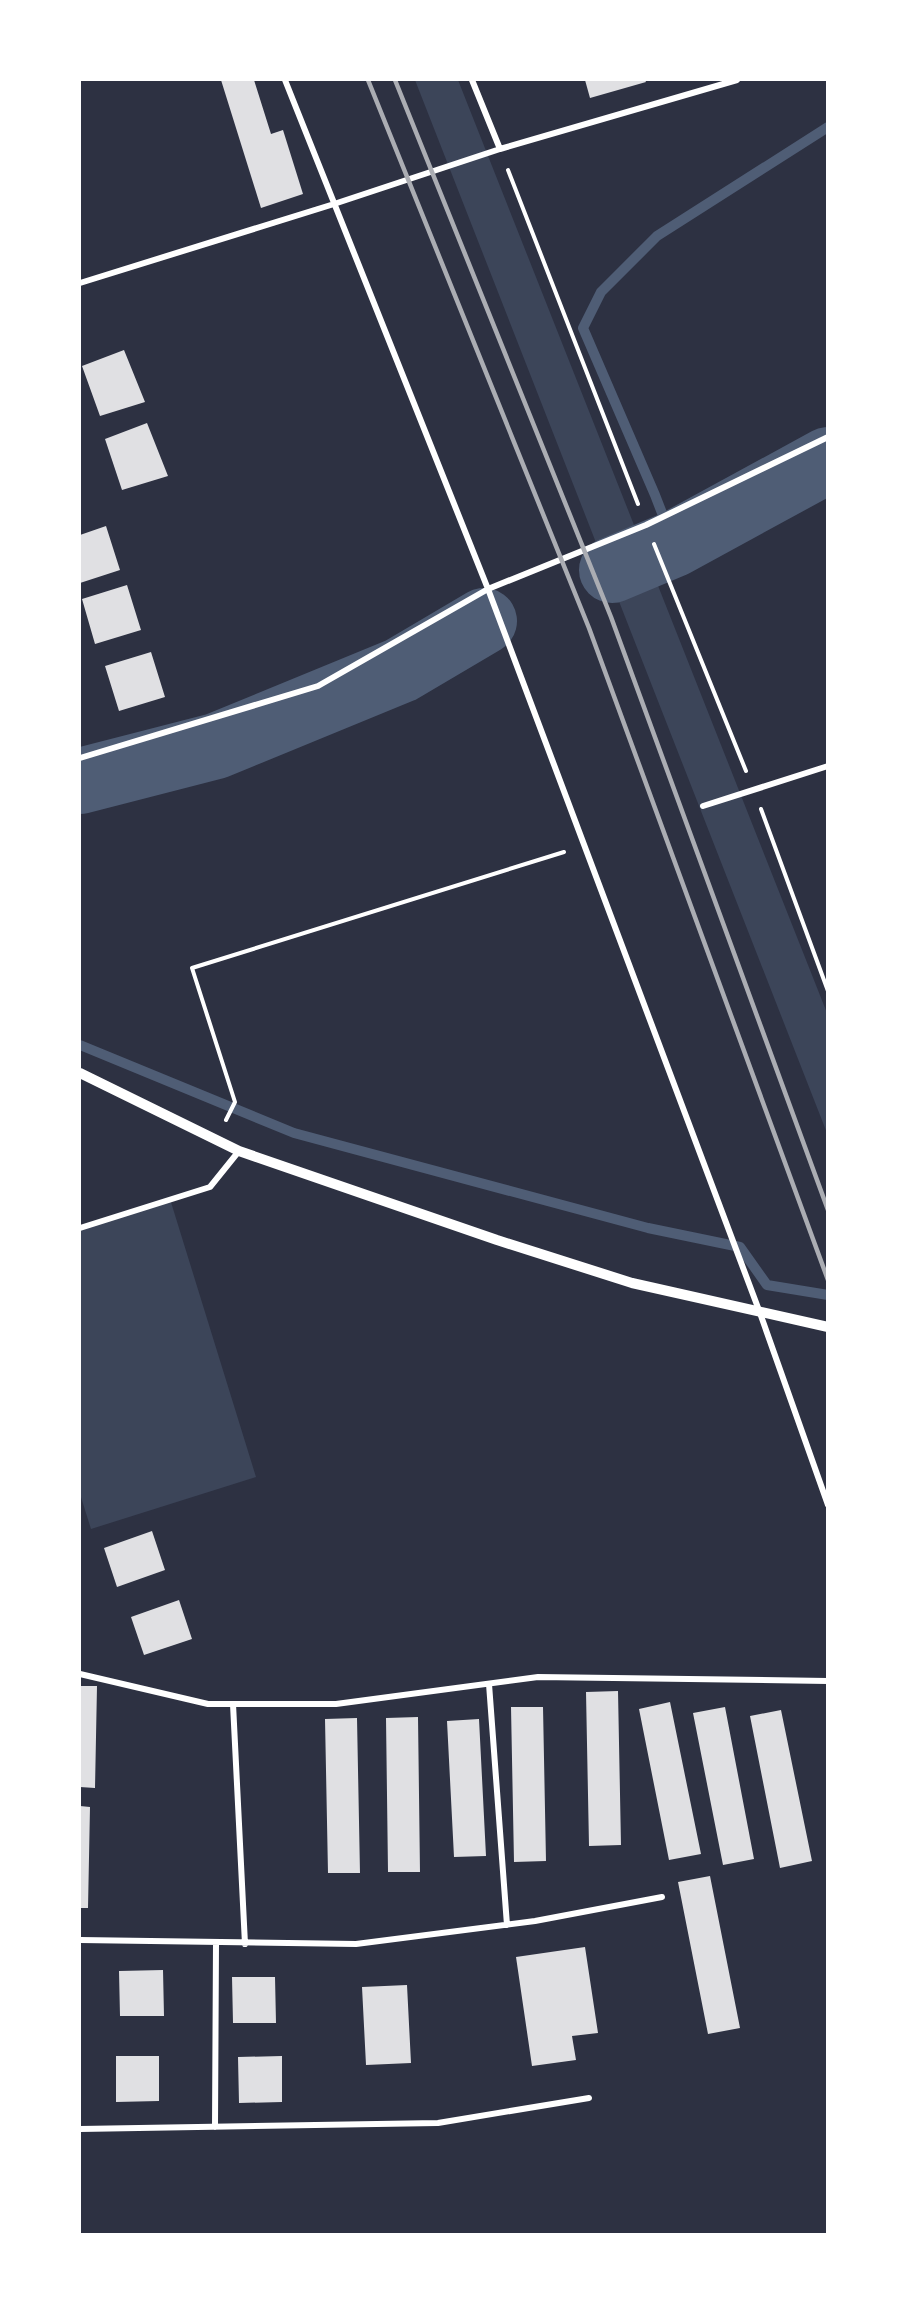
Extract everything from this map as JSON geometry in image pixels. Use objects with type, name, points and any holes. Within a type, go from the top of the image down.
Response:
[{"type":"street","points":[[285,80],[488,589],[760,1313],[828,1505]]},
{"type":"street","points":[[472,80],[500,148]]},
{"type":"street","points":[[80,283],[334,204],[500,148],[737,80]]},
{"type":"street","points":[[80,758],[318,686],[488,589],[646,525],[828,437]]},
{"type":"street","points":[[703,806],[828,766]]},
{"type":"street","points":[[80,1073],[239,1151],[497,1240],[632,1283],[828,1327]]},
{"type":"street","points":[[80,1228],[210,1187],[239,1151]]},
{"type":"street","points":[[80,1674],[208,1704],[336,1704],[538,1677],[828,1681]]},
{"type":"street","points":[[489,1684],[507,1925]]},
{"type":"street","points":[[233,1704],[245,1944]]},
{"type":"street","points":[[80,1940],[356,1944],[507,1925],[662,1897]]},
{"type":"street","points":[[215,2127],[216,1943]]},
{"type":"street","points":[[80,2129],[438,2123],[589,2098]]},
{"type":"path","points":[[500,148],[646,525],[754,790],[828,991]]},
{"type":"path","points":[[217,1139],[235,1102],[192,968],[584,845]]},
{"type":"shaded area","points":[[415,80],[458,80],[827,1013],[827,1133]]},
{"type":"shaded area","points":[[170,1199],[256,1477],[91,1529],[80,1494],[80,1228]]},
{"type":"building","points":[[221,80],[254,80],[271,134],[283,130],[303,194],[261,208]]},
{"type":"building","points":[[585,80],[645,80],[646,82],[590,98]]},
{"type":"building","points":[[124,350],[145,402],[100,416],[82,366]]},
{"type":"building","points":[[147,423],[168,476],[122,490],[105,439]]},
{"type":"building","points":[[106,526],[120,570],[80,583],[80,535]]},
{"type":"building","points":[[127,585],[141,630],[95,644],[82,599]]},
{"type":"building","points":[[151,652],[165,697],[119,711],[105,666]]},
{"type":"building","points":[[152,1531],[165,1570],[117,1587],[104,1548]]},
{"type":"building","points":[[179,1600],[192,1639],[144,1655],[131,1617]]},
{"type":"building","points":[[80,1686],[97,1686],[95,1788],[80,1787]]},
{"type":"building","points":[[618,1691],[621,1845],[589,1846],[586,1692]]},
{"type":"building","points":[[670,1702],[701,1854],[669,1860],[639,1709]]},
{"type":"building","points":[[511,1707],[543,1707],[546,1861],[514,1862]]},
{"type":"building","points":[[725,1707],[754,1859],[723,1865],[693,1713]]},
{"type":"building","points":[[781,1710],[812,1861],[780,1868],[750,1716]]},
{"type":"building","points":[[418,1717],[420,1872],[388,1872],[386,1718]]},
{"type":"building","points":[[357,1718],[360,1873],[328,1873],[325,1719]]},
{"type":"building","points":[[479,1719],[486,1856],[454,1857],[447,1721]]},
{"type":"building","points":[[80,1806],[90,1807],[88,1908],[80,1908]]},
{"type":"building","points":[[710,1876],[740,2028],[708,2034],[678,1882]]},
{"type":"building","points":[[585,1947],[598,2033],[572,2036],[576,2060],[532,2066],[516,1957]]},
{"type":"building","points":[[163,1970],[164,2016],[120,2016],[119,1971]]},
{"type":"building","points":[[232,1977],[275,1977],[276,2023],[233,2023]]},
{"type":"building","points":[[407,1985],[411,2063],[366,2065],[362,1987]]},
{"type":"building","points":[[116,2056],[159,2056],[159,2101],[116,2102]]},
{"type":"building","points":[[282,2056],[282,2102],[239,2103],[238,2057]]},
{"type":"waterway","points":[[674,544],[583,328],[601,292],[657,236],[828,127]]},
{"type":"waterway","points":[[612,570],[674,544],[828,460]]},
{"type":"waterway","points":[[80,781],[216,746],[401,670],[484,621]]},
{"type":"waterway","points":[[80,1045],[294,1133],[648,1228],[740,1247],[767,1285],[828,1295]]},
{"type":"railway","points":[[368,80],[589,628],[828,1280]]},
{"type":"railway","points":[[395,80],[611,617],[828,1210]]}]
